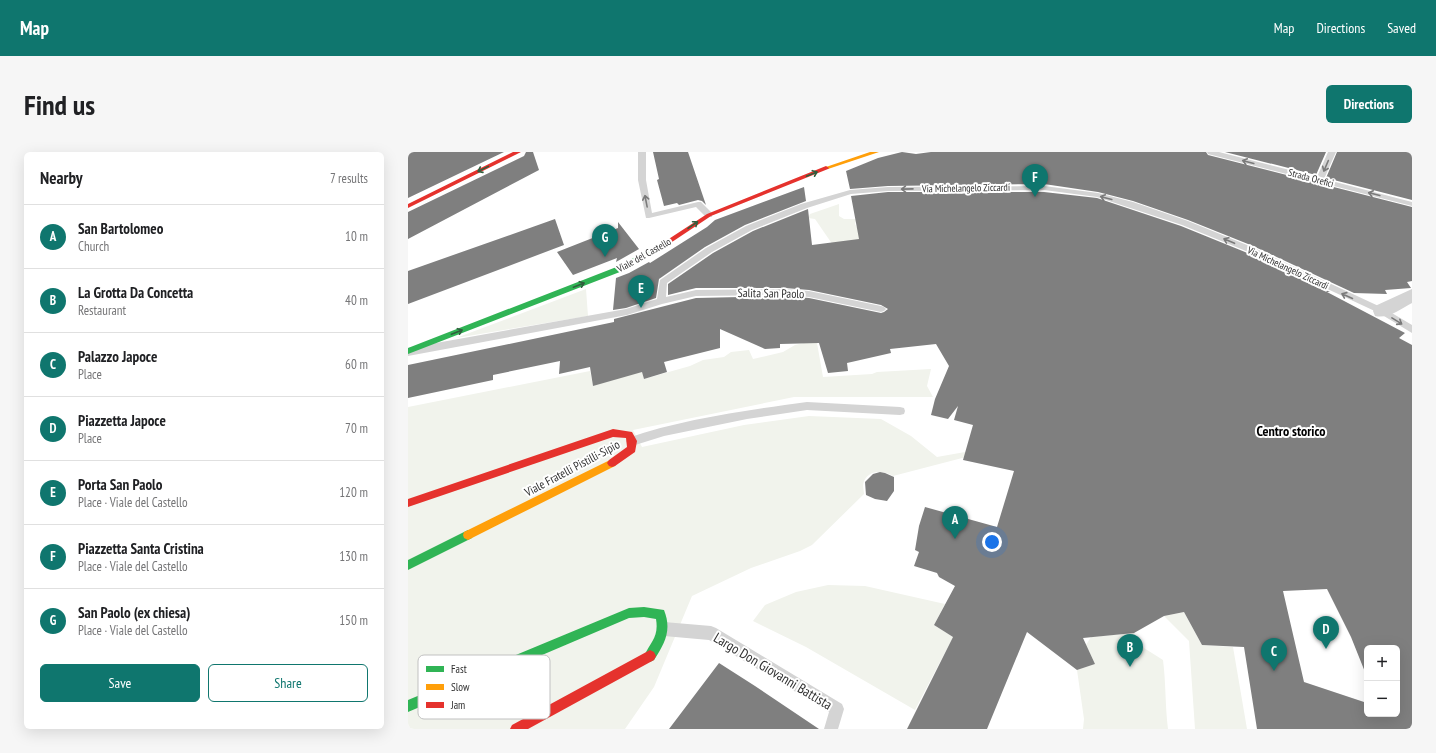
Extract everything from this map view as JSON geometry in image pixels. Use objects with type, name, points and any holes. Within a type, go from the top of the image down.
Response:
[{"type":"street","points":[[408,206],[518,152]]},
{"type":"street","name":"Viale del Castello","points":[[408,352],[622,268],[675,238],[709,214],[835,164],[876,152]]},
{"type":"street","points":[[1382,311],[1412,295]]},
{"type":"street","name":"Viale Fratelli Pistilli-Sipio","points":[[408,503],[613,433],[629,435],[632,441],[632,449],[618,460],[408,565]]},
{"type":"street","points":[[530,655],[630,613],[644,612],[660,614],[664,629],[658,644],[649,658],[550,711]]},
{"type":"street","points":[[408,706],[418,702]]},
{"type":"street","points":[[516,729],[535,719]]},
{"type":"lane","points":[[642,152],[642,180],[649,216],[698,204],[709,214]]},
{"type":"lane","name":"Strada Orefici","points":[[1210,152],[1412,204]]},
{"type":"lane","points":[[1320,180],[1332,152]]},
{"type":"lane","name":"Via Michelangelo Ziccardi","points":[[661,301],[663,282],[671,274],[709,250],[749,228],[804,206],[850,192],[888,189],[1048,188],[1098,195],[1130,204],[1220,237],[1382,311],[1412,330]]},
{"type":"lane","name":"Salita San Paolo","points":[[627,312],[661,301],[696,293],[785,292],[809,294],[880,309]]},
{"type":"lane","name":"Viale del Castello","points":[[408,352],[627,312]]},
{"type":"lane","points":[[632,441],[664,432],[747,415],[807,406],[900,411]]},
{"type":"lane","name":"Largo Don Giovanni Battista","points":[[664,629],[711,633],[837,709],[831,729]]},
{"type":"shaded area","points":[[839,204],[839,216],[844,219],[856,219],[855,224],[858,229],[871,234],[837,251],[815,219],[808,218],[810,214]]},
{"type":"shaded area","points":[[586,289],[588,316],[456,338]]},
{"type":"shaded area","points":[[808,342],[817,343],[823,377],[931,369],[927,386],[933,397],[794,397],[633,430],[642,447],[744,425],[809,416],[881,419],[911,436],[937,457],[965,452],[966,457],[893,476],[881,472],[870,474],[863,483],[864,494],[812,545],[800,551],[751,568],[692,596],[654,687],[625,729],[408,729],[408,407],[590,371],[593,386],[640,364],[644,379],[690,366],[703,360],[724,357],[731,352],[749,350],[753,359],[783,352],[795,345]]},
{"type":"shaded area","points":[[828,585],[865,586],[945,604],[934,625],[953,637],[915,710],[806,647],[753,621],[765,605],[796,592]]},
{"type":"shaded area","points":[[1184,612],[1202,645],[1233,647],[1247,729],[1195,729],[1189,641],[1164,616]]},
{"type":"shaded area","points":[[1134,633],[1144,648],[1163,660],[1168,729],[1083,729],[1084,719],[1077,670],[1095,664],[1086,645],[1091,637]]},
{"type":"building","points":[[408,152],[504,152],[408,198]]},
{"type":"building","points":[[526,152],[533,152],[539,170],[408,239],[408,212],[524,156]]},
{"type":"building","points":[[653,152],[688,152],[706,205],[702,201],[698,200],[679,205],[677,203],[664,206],[657,180],[659,179]]},
{"type":"building","points":[[902,152],[916,154],[931,152],[1206,152],[1208,155],[1412,207],[1412,281],[1407,282],[1411,288],[1385,290],[1387,294],[1354,293],[1253,246],[1188,220],[1133,201],[1098,192],[1044,184],[888,186],[850,189],[846,171],[878,158]]},
{"type":"building","points":[[1225,152],[1326,152],[1316,175]]},
{"type":"building","points":[[1337,152],[1412,152],[1412,200],[1326,178]]},
{"type":"building","points":[[804,187],[806,201],[745,225],[705,247],[659,279],[656,298],[626,308],[613,310],[616,278],[649,262],[650,263],[707,227],[715,220]]},
{"type":"building","points":[[888,192],[1044,192],[1097,198],[1181,226],[1245,252],[1330,292],[1327,292],[1405,333],[1399,338],[1412,345],[1412,729],[1257,729],[1244,647],[1202,645],[1184,612],[1164,616],[1134,633],[1083,638],[1095,664],[1077,670],[1027,632],[987,729],[907,729],[953,637],[934,625],[955,586],[939,577],[937,573],[914,566],[919,552],[915,550],[919,526],[925,507],[997,527],[1014,471],[963,460],[973,425],[954,420],[958,406],[948,419],[931,415],[935,399],[949,366],[936,344],[890,349],[891,353],[847,363],[848,371],[828,373],[819,343],[780,344],[780,348],[765,349],[720,329],[720,348],[664,362],[667,372],[644,379],[642,372],[593,386],[590,367],[559,374],[560,361],[493,375],[493,380],[408,398],[408,365],[614,322],[614,319],[696,298],[785,296],[809,298],[881,313],[884,312],[888,309],[881,305],[809,290],[785,288],[696,288],[668,295],[668,284],[713,253],[753,231],[808,209],[812,245],[859,239],[851,196]],"holes":[[[1327,589],[1351,637],[1364,670],[1364,645],[1400,645],[1400,717],[1364,717],[1364,702],[1304,682],[1283,591]]]},
{"type":"building","points":[[555,219],[564,245],[408,304],[408,271]]},
{"type":"building","points":[[618,222],[639,249],[616,262],[617,258],[573,275],[557,252],[618,228]]},
{"type":"building","points":[[880,472],[894,477],[894,491],[887,501],[875,499],[866,495],[865,482],[873,474]]},
{"type":"building","points":[[719,663],[755,686],[819,729],[669,729]]},
{"type":"traffic: fast","points":[[408,351],[622,268],[661,246]]},
{"type":"traffic: fast","points":[[408,565],[468,535]]},
{"type":"traffic: fast","points":[[529,655],[629,613],[644,612],[660,614],[663,627],[657,645],[650,656]]},
{"type":"traffic: fast","points":[[408,706],[418,702]]},
{"type":"traffic: slow","points":[[826,168],[876,152]]},
{"type":"traffic: slow","points":[[468,535],[612,463]]},
{"type":"traffic: jam","points":[[408,206],[518,152]]},
{"type":"traffic: jam","points":[[661,246],[709,215],[826,168]]},
{"type":"traffic: jam","points":[[408,503],[613,433],[629,435],[632,441],[632,449],[612,463]]},
{"type":"traffic: jam","points":[[550,710],[650,656]]},
{"type":"traffic: jam","points":[[516,729],[534,719]]},
{"type":"place","name":"Piazzetta Santa Cristina","points":[[1035,197]]},
{"type":"place","name":"San Paolo (ex chiesa)","points":[[605,257]]},
{"type":"place","name":"Porta San Paolo","points":[[641,308]]},
{"type":"place","name":"San Bartolomeo","points":[[955,539]]},
{"type":"place","name":"Piazzetta Japoce","points":[[1326,649]]},
{"type":"place","name":"La Grotta Da Concetta","points":[[1130,667]]},
{"type":"place","name":"Palazzo Japoce","points":[[1274,671]]},
{"type":"district","name":"Centro storico","points":[[1291,431]]}]
